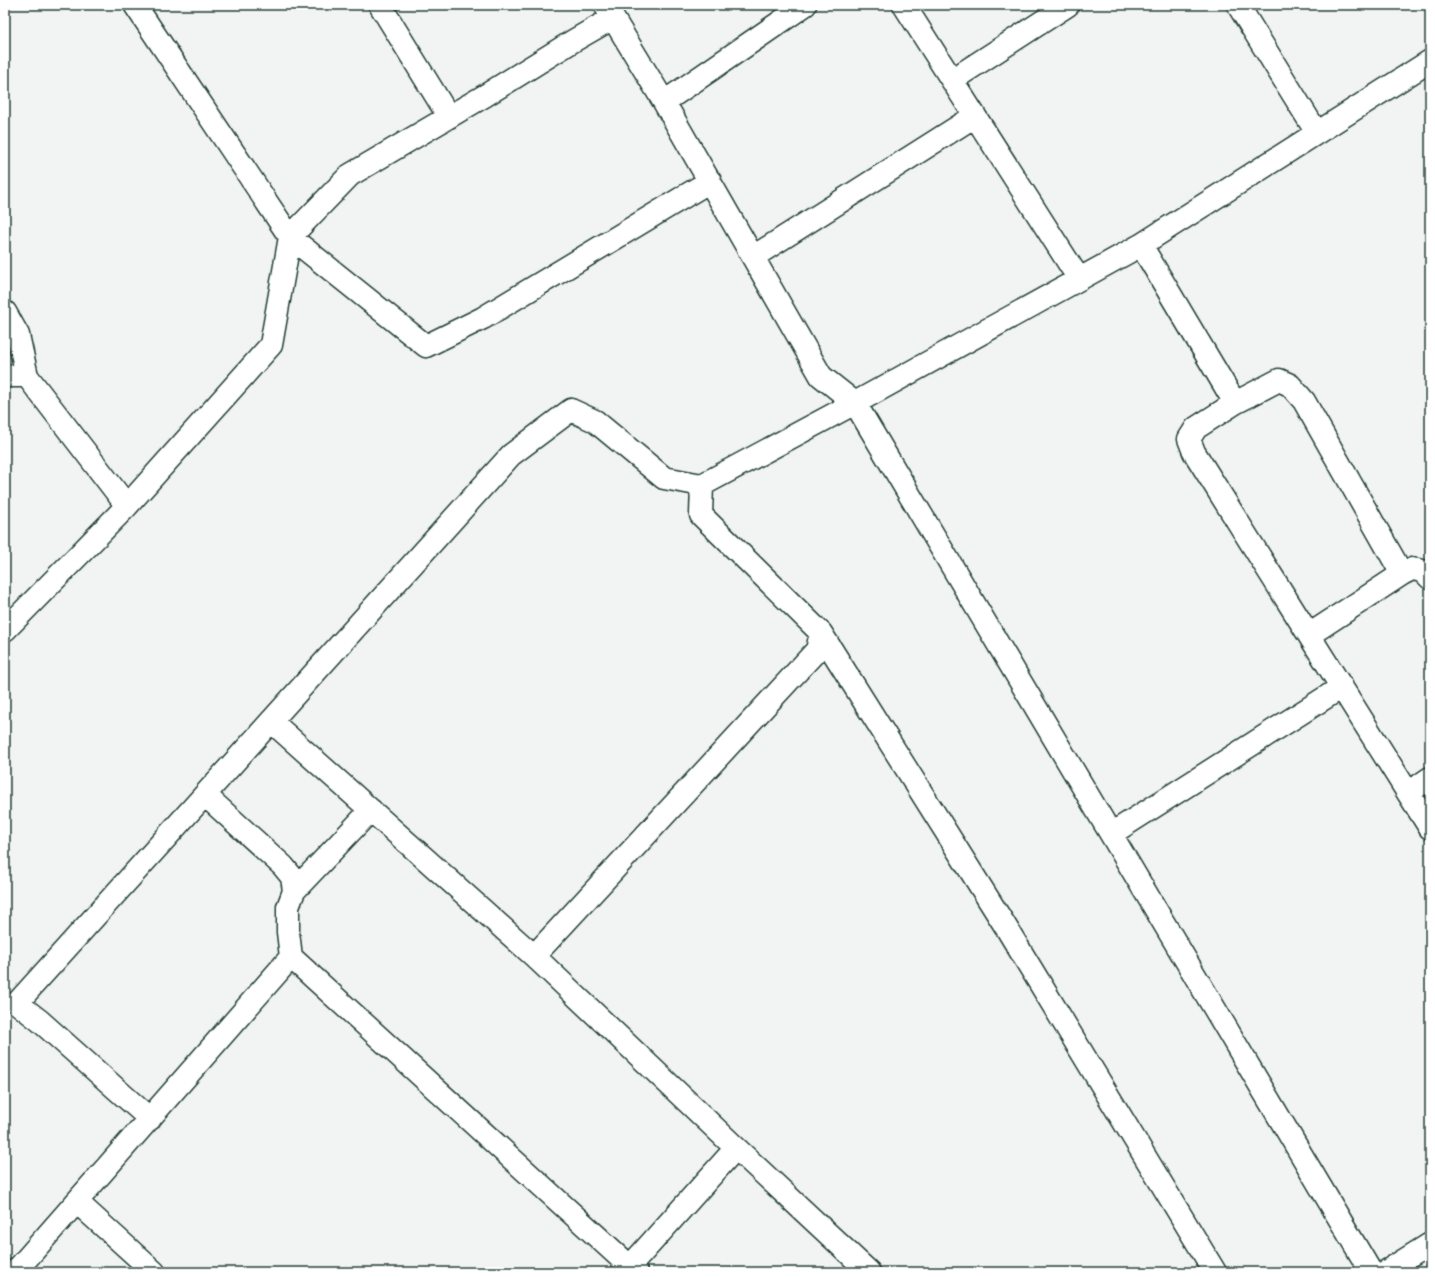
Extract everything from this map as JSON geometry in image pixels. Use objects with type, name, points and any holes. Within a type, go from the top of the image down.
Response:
[{"type":"street","points":[[135,5],[290,237],[426,346],[483,318],[710,181]]},
{"type":"street","points":[[380,5],[449,117]]},
{"type":"street","points":[[664,102],[806,5]]},
{"type":"street","points":[[904,5],[1079,279]]},
{"type":"street","points":[[952,80],[1068,5]]},
{"type":"street","points":[[1238,5],[1317,133]]},
{"type":"street","points":[[5,630],[127,506],[271,346],[290,237],[350,175],[449,117],[573,41],[609,12],[664,102],[821,376],[855,403],[1371,1272]]},
{"type":"street","points":[[150,1119],[40,1021],[11,998],[205,795],[511,456],[571,410],[596,422],[664,478],[702,485],[855,403],[1141,244],[1430,61]]},
{"type":"street","points":[[753,257],[975,116]]},
{"type":"street","points":[[1141,244],[1235,403]]},
{"type":"street","points":[[5,312],[18,335],[27,376],[127,506]]},
{"type":"street","points":[[5,376],[27,376]]},
{"type":"street","points":[[1402,574],[1304,401],[1290,385],[1279,380],[1235,403],[1196,428],[1189,439],[1194,452],[1430,828]]},
{"type":"street","points":[[702,485],[701,515],[820,633],[1004,924],[1215,1272]]},
{"type":"street","points":[[1309,635],[1412,568],[1423,571],[1430,578]]},
{"type":"street","points":[[534,956],[817,650],[820,633]]},
{"type":"street","points":[[1110,834],[1342,686]]},
{"type":"street","points":[[271,721],[534,956],[869,1272]]},
{"type":"street","points":[[1408,793],[1430,778]]},
{"type":"street","points":[[205,795],[283,866],[292,878],[294,891]]},
{"type":"street","points":[[370,810],[294,891],[288,907],[288,932],[291,957],[631,1270],[736,1148]]},
{"type":"street","points":[[15,1272],[291,957]]},
{"type":"street","points":[[77,1202],[154,1272]]},
{"type":"street","points":[[1385,1272],[1430,1244]]}]
